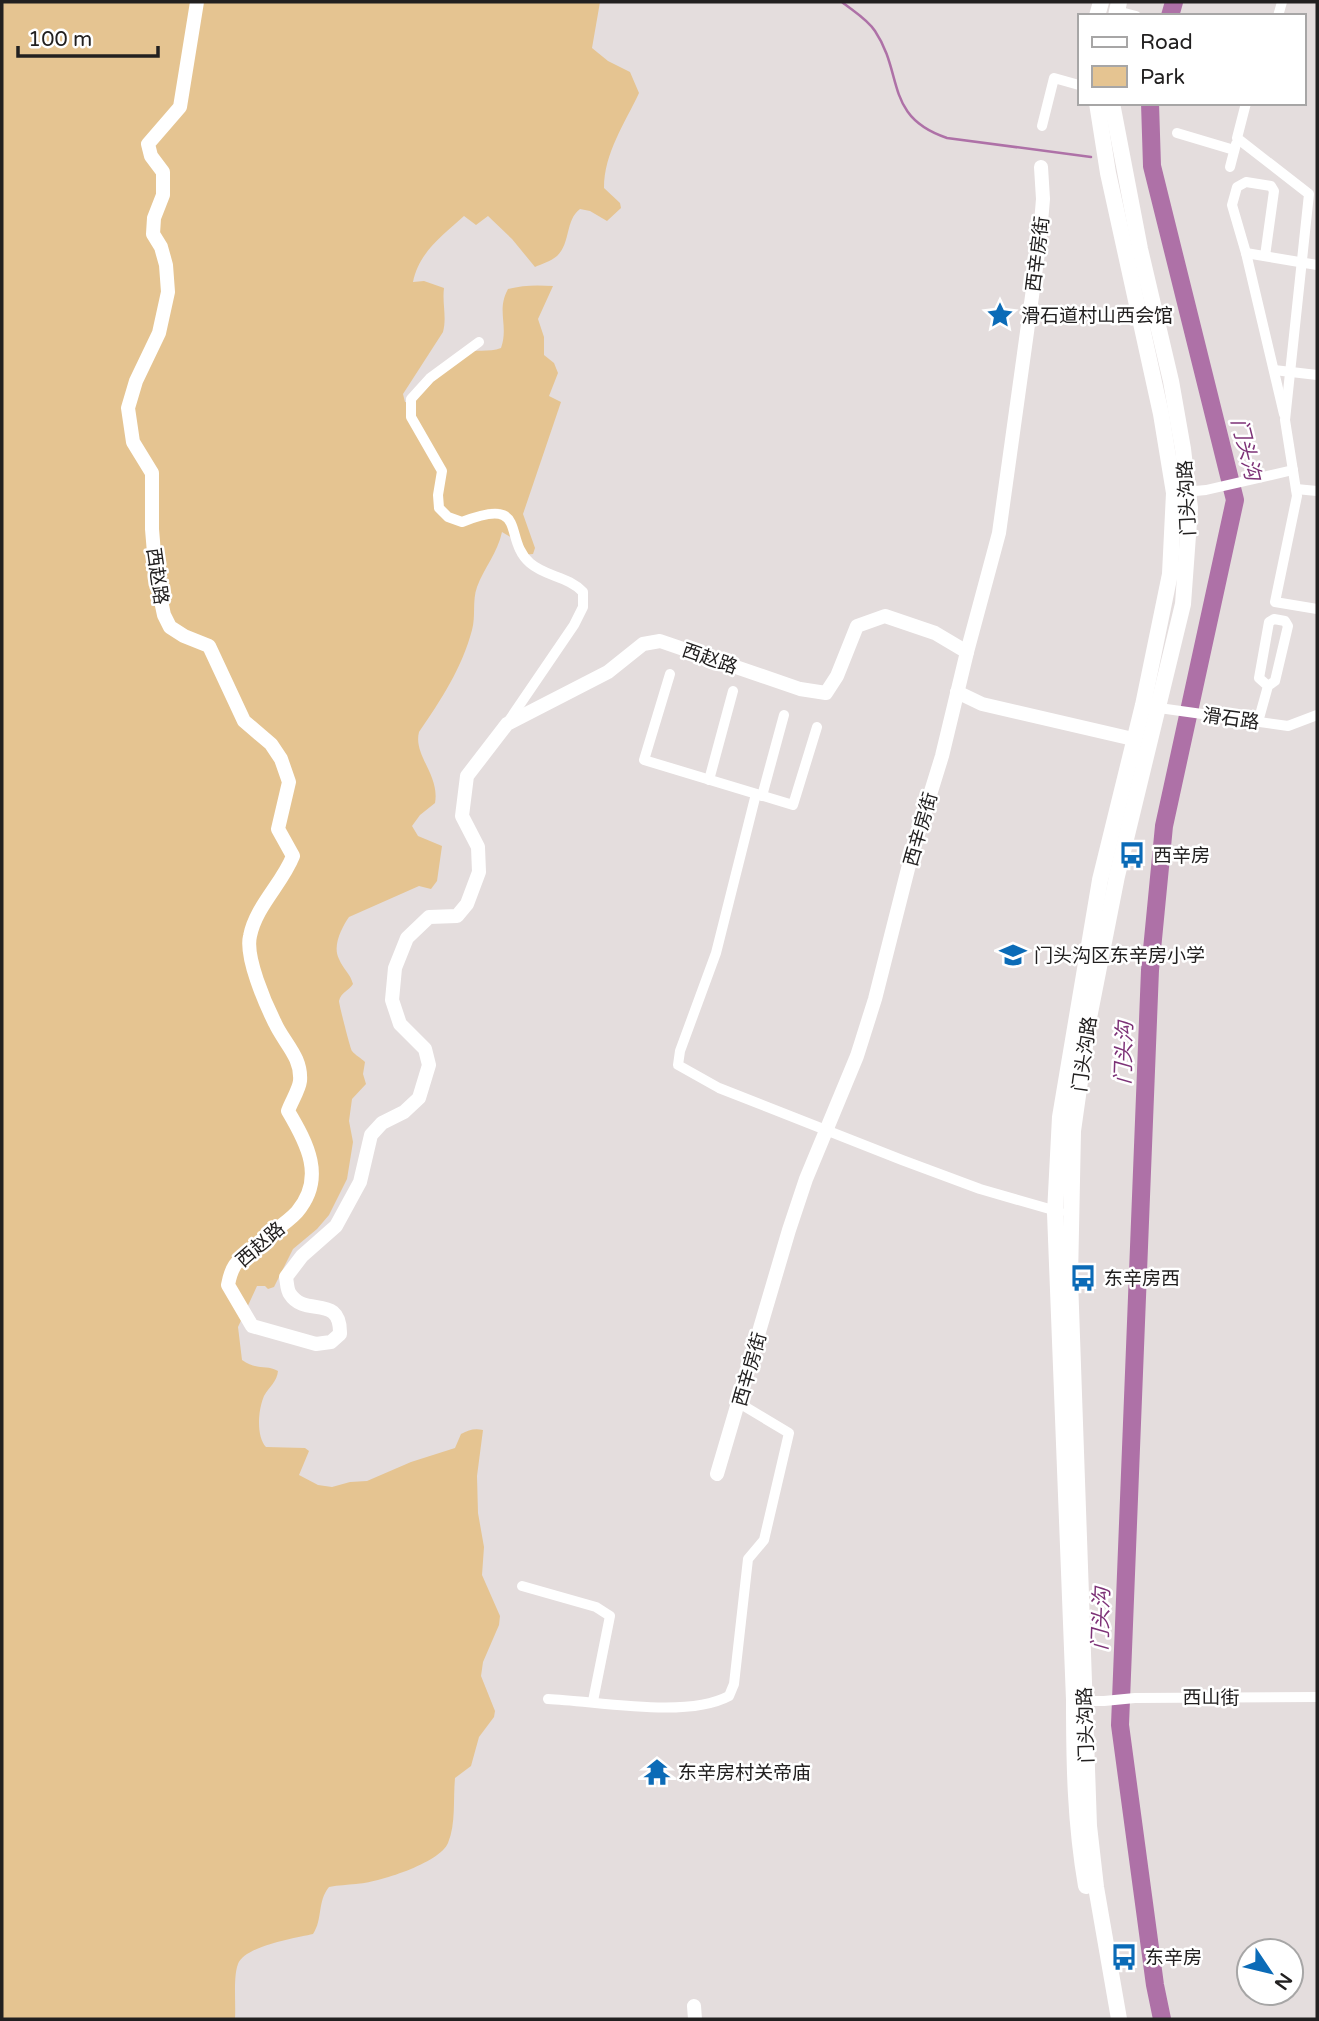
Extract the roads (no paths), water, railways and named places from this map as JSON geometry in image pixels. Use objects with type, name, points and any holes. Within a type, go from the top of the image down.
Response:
[{"type":"main road","name":"门头沟路","points":[[1097,105],[1108,173],[1181,492]]},
{"type":"main road","name":"门头沟路","points":[[1062,1212],[1090,1012],[1117,876],[1158,708],[1170,574],[1181,492],[1171,381],[1140,249],[1112,105]]},
{"type":"main road","name":"门头沟路","points":[[1119,2019],[1096,1887],[1079,1701],[1062,1212],[1062,1104],[1100,880],[1133,739],[1158,708]]},
{"type":"main road","name":"门头沟路","points":[[1079,1701],[1077,1833],[1109,2019]]},
{"type":"street","name":"西赵路","points":[[197,2],[180,107],[148,144],[151,156],[163,172],[163,195],[154,218],[152,234],[161,247],[166,265],[168,292],[159,334],[136,381],[128,408],[133,442],[152,473],[152,529],[156,577],[164,615],[170,627],[177,632],[209,646],[244,721],[271,744],[281,759],[289,782],[278,829],[293,856],[287,872],[261,909],[250,936],[250,956],[275,1024],[297,1058],[300,1082],[288,1111],[306,1142],[313,1164],[309,1191],[298,1211],[232,1267],[228,1285],[252,1326],[316,1344],[331,1342],[340,1334],[340,1320],[333,1311],[300,1303],[289,1293],[286,1277],[302,1256],[336,1227],[360,1182],[371,1135],[382,1123],[404,1112],[419,1097],[429,1065],[425,1049],[400,1024],[392,1000],[395,968],[407,938],[429,917],[457,916],[467,904],[479,872],[478,847],[462,816],[467,776],[507,724],[608,672],[643,644],[660,641],[800,689],[826,692],[837,676],[857,626],[885,615],[935,633],[967,653]]},
{"type":"street","points":[[1042,126],[1054,78],[1078,85]]},
{"type":"street","points":[[1230,167],[1245,105]]},
{"type":"street","points":[[1177,133],[1234,150]]},
{"type":"street","points":[[1237,138],[1309,194],[1285,420]]},
{"type":"street","name":"西辛房街","points":[[717,1474],[789,1230],[806,1179],[857,1056],[875,999],[912,853],[942,756],[999,533],[1039,246],[1043,199],[1041,167]]},
{"type":"street","points":[[1265,256],[1274,191],[1271,186],[1246,182],[1237,187],[1232,205],[1274,370],[1297,496],[1275,602],[1317,609]]},
{"type":"street","points":[[1246,253],[1317,265]]},
{"type":"street","points":[[479,342],[430,378],[411,399],[411,417],[442,471],[439,508],[448,517],[462,522],[490,513],[504,516],[513,524],[527,561],[536,568],[570,581],[583,592],[583,607],[574,625],[507,724]]},
{"type":"street","points":[[1274,370],[1317,375]]},
{"type":"street","points":[[1181,492],[1218,487],[1293,470]]},
{"type":"street","points":[[1296,488],[1317,491]]},
{"type":"street","points":[[1258,722],[1268,686],[1275,681],[1288,626],[1285,621],[1274,619],[1269,622],[1259,677],[1268,686]]},
{"type":"street","points":[[670,674],[643,760],[793,805],[817,727]]},
{"type":"street","points":[[709,780],[733,691]]},
{"type":"street","points":[[957,692],[982,704],[1133,739]]},
{"type":"street","name":"滑石路","points":[[1158,708],[1288,726],[1317,715]]},
{"type":"street","points":[[784,715],[716,953],[680,1051],[678,1065],[719,1088],[980,1189],[1062,1212]]},
{"type":"street","points":[[548,1699],[593,1701],[613,1706],[705,1705],[729,1696],[734,1684],[748,1559],[764,1540],[789,1433],[739,1404]]},
{"type":"street","points":[[522,1586],[596,1607],[611,1616],[593,1701]]},
{"type":"street","name":"西山街","points":[[1079,1701],[1317,1697]]},
{"type":"waterway","points":[[842,2],[875,31],[884,47],[904,106],[913,118],[927,129],[947,138],[1091,157]]},
{"type":"waterway","name":"门头沟","points":[[1171,14],[1174,2]]},
{"type":"waterway","name":"门头沟","points":[[1150,105],[1152,166],[1235,500],[1164,826],[1150,970],[1120,1725],[1155,1985],[1162,2019]]},
{"type":"place","name":"滑石道村山西会馆","points":[[1000,315]]},
{"type":"place","name":"西辛房","points":[[1132,855]]},
{"type":"place","name":"门头沟区东辛房小学","points":[[1013,955]]},
{"type":"place","name":"东辛房西","points":[[1083,1278]]},
{"type":"place","name":"东辛房村关帝庙","points":[[657,1772]]},
{"type":"place","name":"东辛房","points":[[1124,1957]]}]
